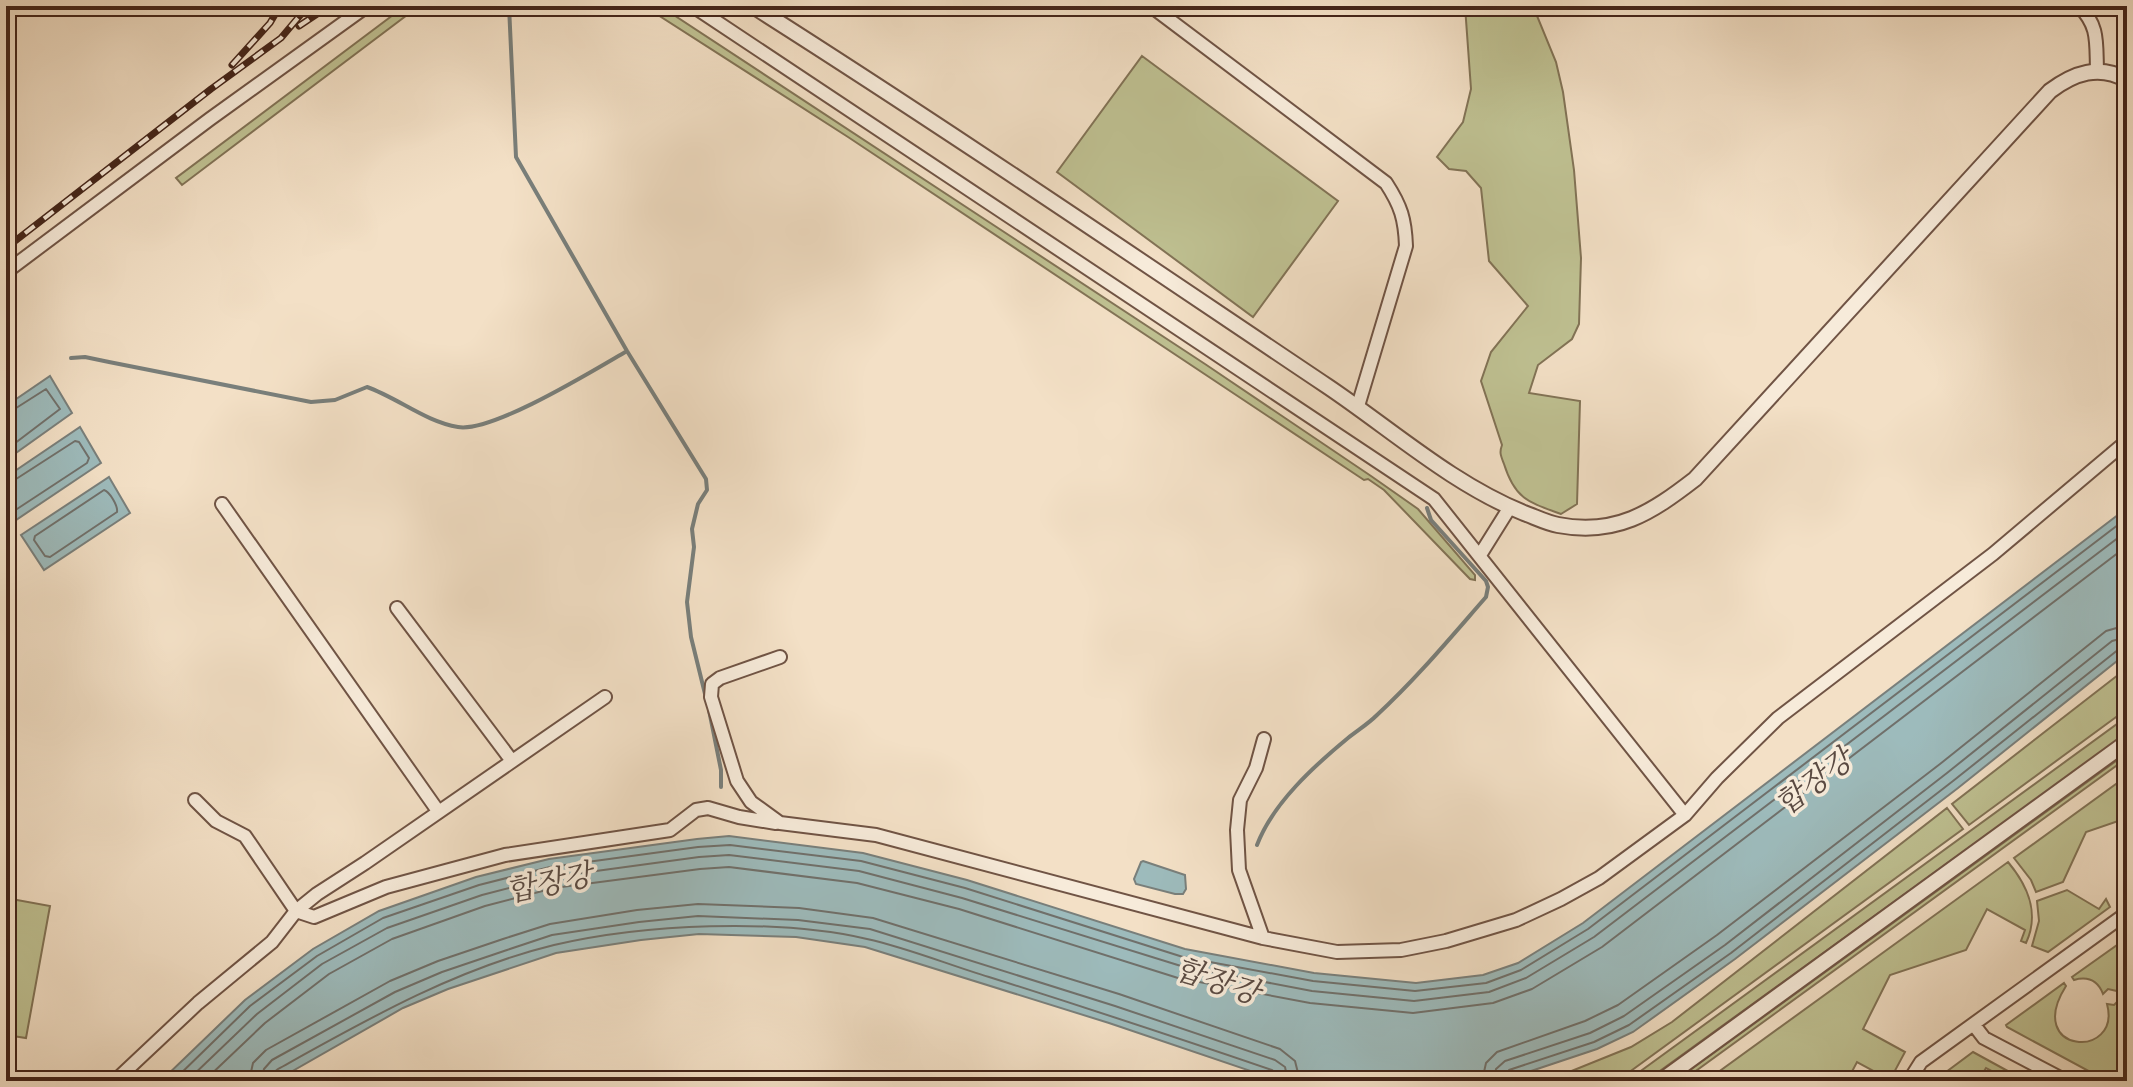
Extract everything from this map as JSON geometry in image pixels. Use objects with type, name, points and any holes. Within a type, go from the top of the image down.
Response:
[{"type":"street","points":[[6,272],[367,6]]},
{"type":"street","points":[[693,6],[1434,499],[1685,815]]},
{"type":"street","points":[[753,6],[883,88],[1358,406],[1460,479],[1510,507],[1555,525],[1586,529],[1625,524],[1662,505],[1695,479],[2050,91],[2063,81],[2097,70],[2127,80]]},
{"type":"street","points":[[1151,6],[1386,183],[1395,197],[1405,221],[1406,246],[1358,406]]},
{"type":"street","points":[[2079,6],[2091,18],[2095,30],[2097,70]]},
{"type":"street","points":[[195,800],[216,821],[245,836],[296,911],[314,917],[386,887],[505,855],[670,830],[696,810],[708,808],[739,817],[876,835],[1263,938],[1337,952],[1401,950],[1492,928],[1549,905],[1599,878],[1685,815],[1717,778],[1778,718],[1993,554],[2127,441]]},
{"type":"street","points":[[222,504],[438,811]]},
{"type":"street","points":[[1480,555],[1510,507]]},
{"type":"street","points":[[397,608],[512,761]]},
{"type":"street","points":[[780,657],[720,678],[712,684],[711,697],[737,781],[751,802],[780,823]]},
{"type":"street","points":[[115,1081],[198,1003],[272,942],[296,911],[317,894],[605,697]]},
{"type":"street","points":[[1263,938],[1239,870],[1237,830],[1240,800],[1256,768],[1264,739]]},
{"type":"street","points":[[1661,1081],[2127,742]]},
{"type":"street","points":[[1909,1081],[1921,1062],[2127,913]]},
{"type":"street","points":[[1974,1025],[1984,1038],[2066,1081]]},
{"type":"green space","points":[[405,6],[419,6],[182,185],[176,178]]},
{"type":"green space","points":[[644,6],[660,6],[1371,476],[1418,509],[1475,575],[1475,580],[1470,579],[1384,490],[1368,479],[1364,480],[848,137]]},
{"type":"green space","points":[[1465,6],[1533,6],[1556,62],[1563,92],[1574,170],[1581,258],[1579,324],[1572,339],[1538,365],[1529,393],[1580,401],[1577,504],[1561,514],[1524,498],[1513,485],[1502,459],[1502,445],[1481,381],[1491,352],[1528,306],[1489,261],[1481,188],[1466,171],[1449,169],[1437,157],[1463,122],[1471,89]]},
{"type":"green space","points":[[1142,56],[1338,201],[1253,317],[1057,172]]},
{"type":"green space","points":[[2127,668],[2127,709],[1969,825],[1952,804]]},
{"type":"green space","points":[[2117,724],[2125,735],[1646,1081],[1627,1081]]},
{"type":"green space","points":[[2127,753],[2127,758],[1682,1081],[1675,1081]]},
{"type":"green space","points":[[2127,776],[2127,818],[2086,832],[2063,882],[2036,892],[2014,858]]},
{"type":"green space","points":[[1947,808],[1963,829],[1617,1081],[1575,1081],[1569,1072],[1631,1047],[1672,1022]]},
{"type":"green space","points":[[2008,862],[2030,900],[2032,921],[2026,943],[2021,941],[2025,930],[1987,909],[1966,950],[1890,975],[1863,1029],[1905,1052],[1890,1080],[1857,1062],[1847,1081],[1706,1081]]},
{"type":"green space","points":[[2067,890],[2099,909],[2106,899],[2110,907],[2048,952],[2032,946],[2039,921],[2037,901]]},
{"type":"green space","points":[[6,898],[50,906],[26,1038],[6,1035]]},
{"type":"green space","points":[[2127,938],[2127,982],[2117,991],[2108,989],[2103,994],[2092,981],[2074,980],[2072,977]]},
{"type":"green space","points":[[2064,983],[2066,986],[2056,1009],[2056,1025],[2064,1036],[2076,1042],[2089,1041],[2101,1034],[2108,1022],[2107,1004],[2114,1005],[2120,999],[2127,1003],[2127,1081],[2107,1081],[2007,1027]]},
{"type":"green space","points":[[1973,1052],[2026,1081],[2011,1081],[1986,1068],[1978,1081],[1934,1081]]},
{"type":"water","points":[[50,376],[72,413],[6,460],[6,406]]},
{"type":"water","points":[[80,427],[101,463],[13,522],[6,512],[6,477]]},
{"type":"water","points":[[109,477],[130,513],[44,570],[21,535]]},
{"type":"water","name":"합장강","points":[[2127,508],[2127,653],[1958,788],[1735,959],[1633,1032],[1597,1049],[1501,1081],[1280,1081],[1109,1023],[865,947],[796,937],[699,934],[556,953],[448,989],[403,1008],[275,1081],[161,1081],[245,1000],[313,949],[379,911],[476,877],[549,859],[729,836],[863,853],[967,880],[1185,949],[1314,973],[1416,983],[1483,975],[1518,963],[1583,923]]},
{"type":"water","points":[[1143,861],[1185,875],[1186,889],[1183,894],[1136,884],[1134,879]]},
{"type":"waterway","points":[[509,6],[516,157],[627,351],[706,479],[707,490],[698,504],[692,529],[694,547],[687,602],[691,637],[706,698]]},
{"type":"waterway","points":[[71,358],[85,357],[311,402],[335,400],[367,387],[435,420],[458,427],[474,426],[518,411],[627,351]]},
{"type":"waterway","points":[[1257,845],[1273,814],[1296,786],[1392,701],[1486,597],[1486,581],[1431,520],[1427,508]]},
{"type":"waterway","points":[[709,710],[721,770],[721,787]]},
{"type":"railway","points":[[232,65],[270,23],[280,6]]},
{"type":"railway","points":[[6,248],[281,38],[308,6]]},
{"type":"railway","points":[[299,26],[329,6]]}]
